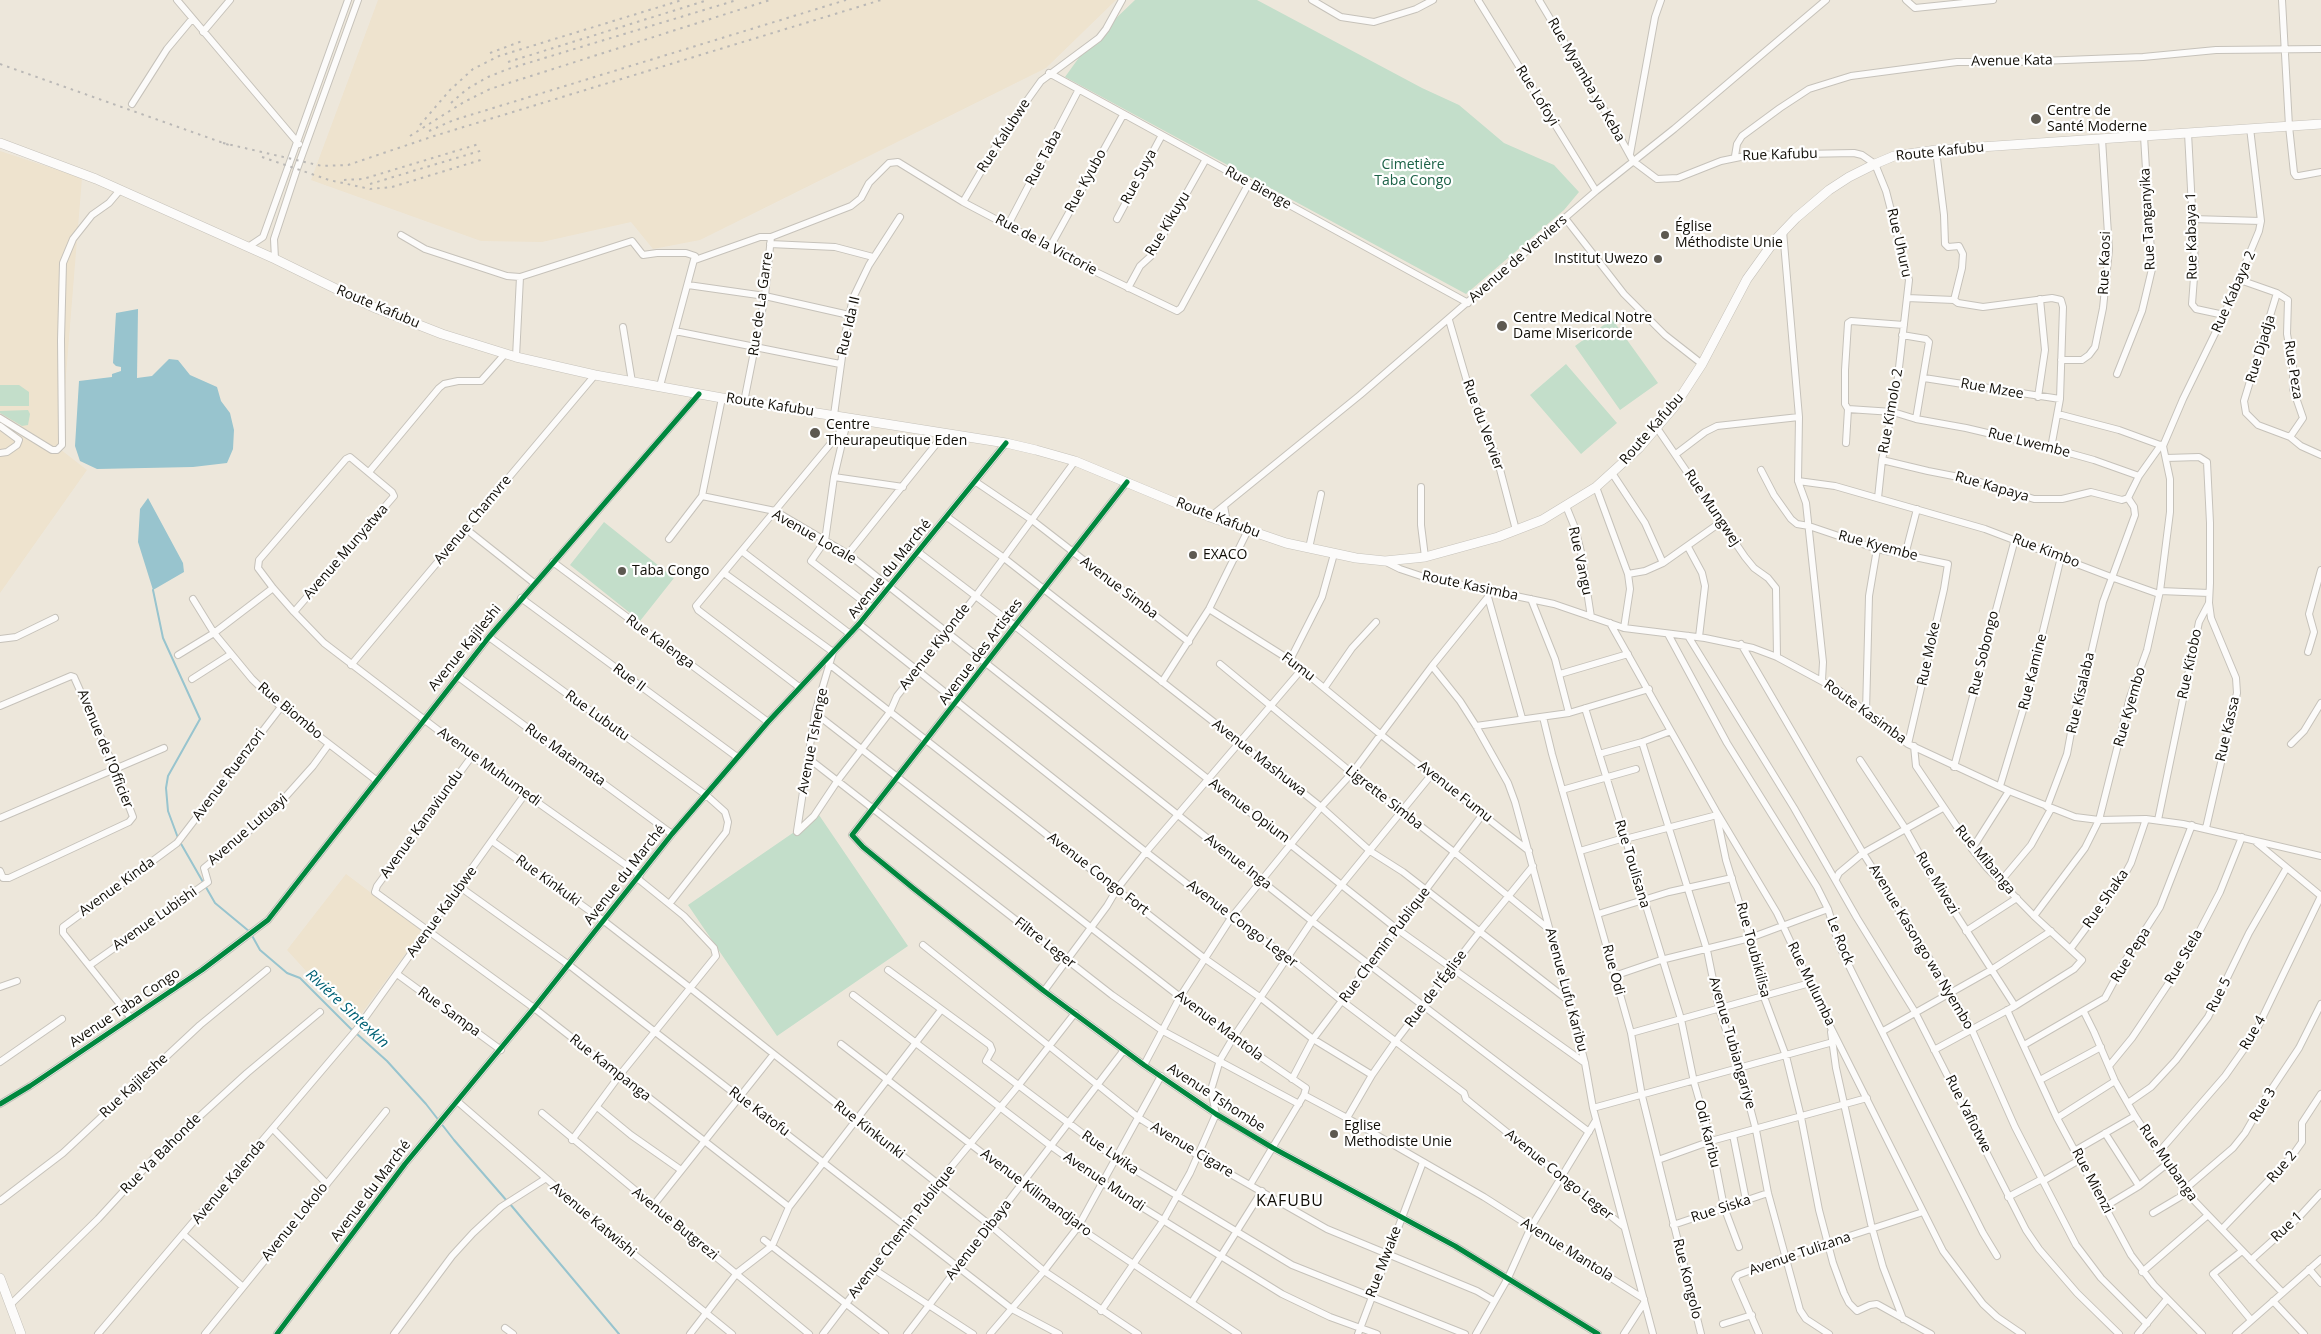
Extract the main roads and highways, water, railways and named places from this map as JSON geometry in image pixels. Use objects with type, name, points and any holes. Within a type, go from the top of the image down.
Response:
[{"type":"main road","name":"Route Kafubu","points":[[0,143],[120,190],[275,259],[373,307],[442,334],[505,354],[632,382],[744,402],[834,415],[847,421],[945,433],[1006,443],[1075,461],[1210,517],[1286,543],[1334,554],[1385,561],[1425,557],[1476,544],[1516,530],[1566,506],[1596,487],[1639,448],[1674,406],[1702,364],[1747,279],[1783,231],[1829,190],[1874,164],[1894,156],[1936,150],[2321,124]]},
{"type":"main road","points":[[0,1278],[21,1334]]},
{"type":"water","points":[[138,309],[137,378],[152,376],[169,359],[178,360],[190,375],[217,387],[221,401],[230,413],[234,430],[233,449],[227,463],[193,467],[97,469],[80,461],[75,446],[79,381],[112,377],[112,374],[121,371],[121,367],[113,363],[116,313]]},
{"type":"water","points":[[148,498],[183,563],[184,572],[153,590],[138,542],[140,509]]},
{"type":"waterway","name":"Riviére Sintexkin","points":[[153,590],[163,638],[200,719],[168,776],[166,788],[168,811],[178,838]]},
{"type":"waterway","name":"Riviére Sintexkin","points":[[180,842],[215,903],[250,932],[260,950],[287,973],[300,978],[353,1031]]},
{"type":"waterway","name":"Riviére Sintexkin","points":[[357,1034],[387,1061],[426,1104],[454,1140],[507,1201]]},
{"type":"waterway","name":"Riviére Sintexkin","points":[[510,1204],[619,1334]]},
{"type":"railway","points":[[420,125],[450,90],[473,69],[499,56],[682,0]]},
{"type":"railway","points":[[508,62],[708,0]]},
{"type":"railway","points":[[451,103],[467,89],[488,77],[508,69],[737,0]]},
{"type":"railway","points":[[410,136],[464,102],[490,89],[770,0]]},
{"type":"railway","points":[[429,131],[454,120],[846,0]]},
{"type":"railway","points":[[223,143],[322,166],[348,165],[434,136],[881,0]]},
{"type":"railway","points":[[490,53],[525,40]]},
{"type":"railway","points":[[0,64],[229,145]]},
{"type":"railway","points":[[344,180],[363,179],[479,144]]},
{"type":"railway","points":[[370,184],[483,150]]},
{"type":"railway","points":[[262,157],[329,180],[370,189],[392,187],[484,159]]},
{"type":"place","name":"Centre de Santé Moderne","points":[[2036,119]]},
{"type":"place","name":"Église Méthodiste Unie","points":[[1665,235]]},
{"type":"place","name":"Institut Uwezo","points":[[1658,259]]},
{"type":"place","name":"Centre Medical Notre Dame Misericorde","points":[[1502,326]]},
{"type":"place","name":"Centre Theurapeutique Eden","points":[[815,433]]},
{"type":"place","name":"EXACO","points":[[1193,555]]},
{"type":"place","name":"Taba Congo","points":[[622,571]]},
{"type":"place","name":"Eglise Methodiste Unie","points":[[1334,1134]]},
{"type":"district","name":"KAFUBU","points":[[1290,1201]]},
{"type":"park label","name":"Cimetière Taba Congo","points":[[1413,174]]}]
